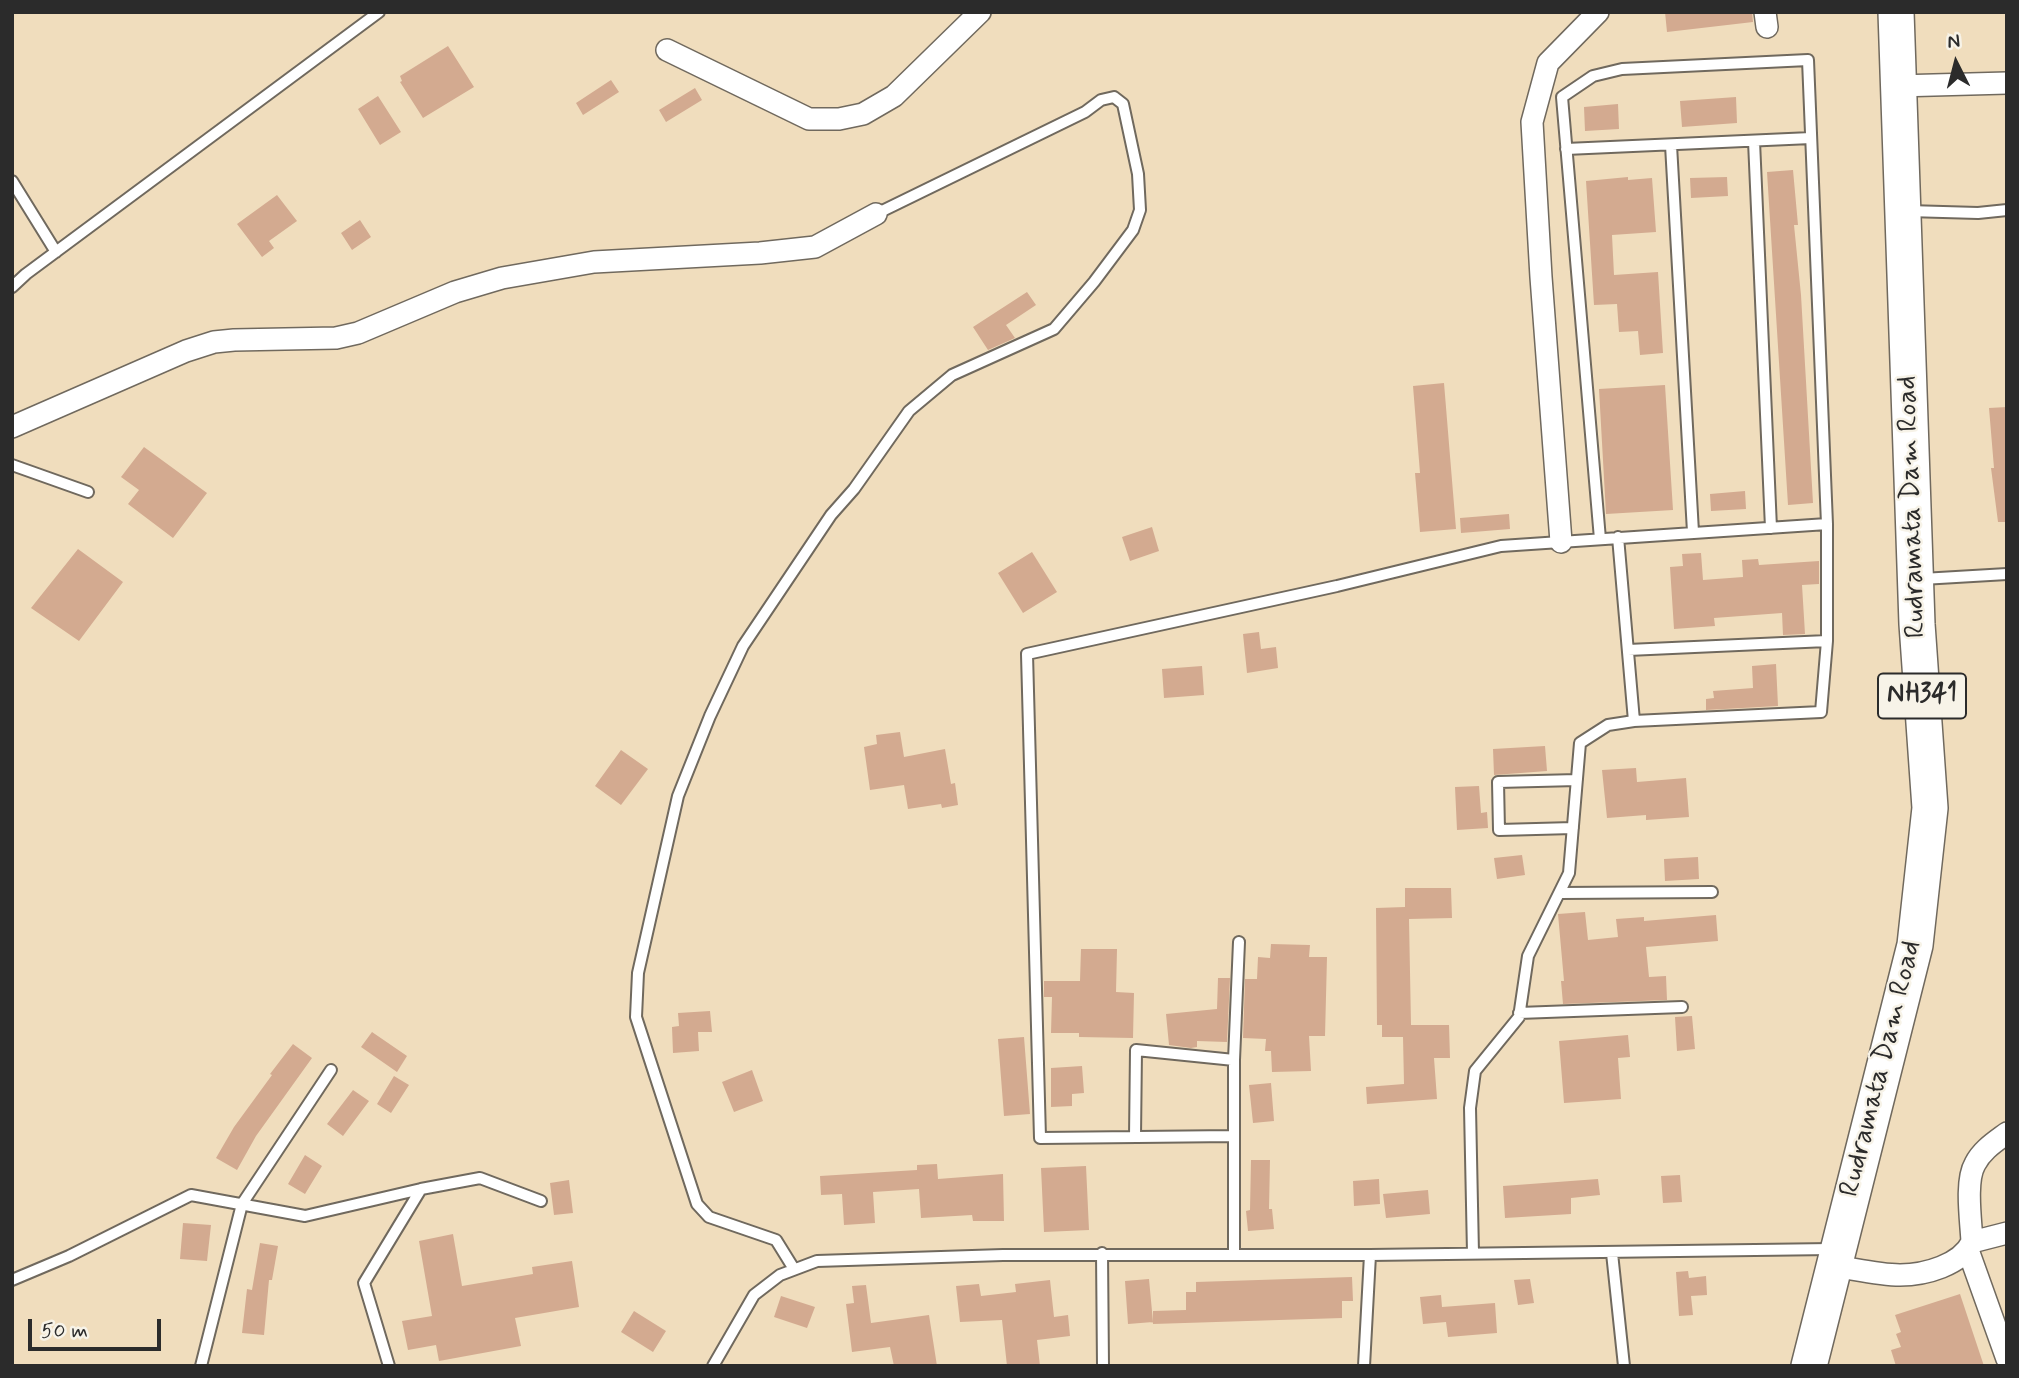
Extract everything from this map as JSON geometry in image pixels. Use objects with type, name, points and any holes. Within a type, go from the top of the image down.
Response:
[{"type":"highway","name":"Rudramata Dam Road","points":[[1809,1366],[1915,945],[1930,808],[1915,579],[1896,12]]},
{"type":"street","points":[[667,50],[809,119],[839,118],[863,114],[894,96],[980,12]]},
{"type":"street","points":[[1560,542],[1532,122],[1548,63],[1598,12]]},
{"type":"street","points":[[1897,86],[2007,83]]},
{"type":"street","points":[[12,427],[186,351],[214,342],[336,338],[358,333],[455,292],[502,278],[594,262],[760,253],[815,247],[876,214]]},
{"type":"street","points":[[2007,1133],[1986,1149],[1973,1166],[1970,1184],[1970,1246],[2007,1359]]},
{"type":"street","points":[[1836,1257],[1901,1275],[1927,1271],[1954,1262],[1970,1246],[2007,1233]]},
{"type":"lane","points":[[12,287],[379,12]]},
{"type":"lane","points":[[1473,1253],[1470,1108],[1475,1071],[1519,1017],[1528,956],[1569,873],[1580,743],[1608,725],[1634,721],[1821,712],[1827,641],[1826,524],[1808,60],[1622,69],[1593,76],[1562,97],[1600,539]]},
{"type":"lane","points":[[794,1269],[776,1240],[709,1217],[698,1204],[636,1017],[638,973],[678,796],[710,716],[743,646],[831,515],[854,489],[909,411],[952,374],[1054,329],[1133,230],[1140,210],[1138,174],[1123,104],[1114,97],[1101,100],[1085,112],[876,214]]},
{"type":"lane","points":[[1566,149],[1811,138]]},
{"type":"lane","points":[[1754,141],[1771,528]]},
{"type":"lane","points":[[1671,145],[1693,532]]},
{"type":"lane","points":[[12,181],[56,252]]},
{"type":"lane","points":[[1902,211],[1978,213],[2007,210]]},
{"type":"lane","points":[[12,465],[88,492]]},
{"type":"lane","points":[[1234,1136],[1040,1139],[1027,654],[1501,547],[1826,524]]},
{"type":"lane","points":[[1618,537],[1634,721]]},
{"type":"lane","points":[[1915,579],[2007,574]]},
{"type":"lane","points":[[1628,650],[1827,641]]},
{"type":"lane","points":[[1573,828],[1499,830],[1498,782],[1577,780]]},
{"type":"lane","points":[[1560,893],[1712,892]]},
{"type":"lane","points":[[1234,1255],[1234,1060],[1239,942]]},
{"type":"lane","points":[[1520,1013],[1682,1007]]},
{"type":"lane","points":[[1135,1138],[1136,1050],[1234,1060]]},
{"type":"lane","points":[[201,1366],[242,1204],[331,1070]]},
{"type":"lane","points":[[12,1280],[69,1256],[191,1195],[306,1216],[480,1178],[541,1201]]},
{"type":"lane","points":[[389,1366],[364,1283],[421,1189]]},
{"type":"lane","points":[[713,1366],[754,1295],[780,1275],[817,1261],[1102,1254],[1612,1253],[1836,1257]]},
{"type":"lane","points":[[1612,1253],[1624,1366]]},
{"type":"lane","points":[[1102,1254],[1103,1366]]},
{"type":"lane","points":[[1364,1366],[1370,1255]]},
{"type":"building","points":[[1665,12],[1752,12],[1753,22],[1667,32]]},
{"type":"building","points":[[448,46],[474,87],[423,118],[400,82],[400,76]]},
{"type":"building","points":[[611,80],[619,92],[583,115],[576,103]]},
{"type":"building","points":[[695,88],[702,100],[666,122],[659,110]]},
{"type":"building","points":[[378,96],[401,132],[380,145],[358,109]]},
{"type":"building","points":[[1736,97],[1737,123],[1682,127],[1680,101]]},
{"type":"building","points":[[1618,104],[1619,129],[1585,131],[1584,107]]},
{"type":"building","points":[[1793,170],[1798,225],[1794,225],[1801,295],[1813,503],[1788,505],[1767,172]]},
{"type":"building","points":[[1628,177],[1628,180],[1652,178],[1656,232],[1612,235],[1614,275],[1658,272],[1663,353],[1640,355],[1638,331],[1619,332],[1617,304],[1594,305],[1586,181]]},
{"type":"building","points":[[1727,177],[1728,196],[1691,198],[1690,178]]},
{"type":"building","points":[[277,195],[297,221],[269,241],[274,248],[262,257],[237,224]]},
{"type":"building","points":[[360,220],[371,237],[352,250],[341,233]]},
{"type":"building","points":[[1027,292],[1036,305],[1006,325],[1015,338],[988,350],[973,327]]},
{"type":"building","points":[[1444,383],[1456,529],[1420,532],[1415,473],[1420,473],[1413,386]]},
{"type":"building","points":[[1665,385],[1673,510],[1606,514],[1599,389]]},
{"type":"building","points":[[2007,407],[2007,522],[1998,522],[1991,468],[1994,468],[1989,408]]},
{"type":"building","points":[[144,447],[207,493],[173,538],[128,504],[139,490],[121,477]]},
{"type":"building","points":[[1745,491],[1746,509],[1711,511],[1710,494]]},
{"type":"building","points":[[1509,514],[1510,529],[1461,533],[1460,518]]},
{"type":"building","points":[[1152,527],[1159,551],[1130,561],[1122,537]]},
{"type":"building","points":[[78,549],[123,582],[79,641],[31,608]]},
{"type":"building","points":[[1032,552],[1057,592],[1023,613],[998,573]]},
{"type":"building","points":[[1701,553],[1703,580],[1743,577],[1742,560],[1758,559],[1759,565],[1819,561],[1819,584],[1802,585],[1805,634],[1783,635],[1782,613],[1714,618],[1715,626],[1674,629],[1670,567],[1683,566],[1682,554]]},
{"type":"building","points":[[1259,632],[1261,649],[1276,647],[1278,668],[1247,673],[1243,634]]},
{"type":"building","points":[[1776,664],[1778,706],[1706,710],[1706,699],[1714,698],[1713,691],[1753,688],[1752,666]]},
{"type":"building","points":[[1202,666],[1204,695],[1164,698],[1162,669]]},
{"type":"building","points":[[900,732],[904,757],[945,749],[958,805],[942,808],[941,804],[908,809],[904,785],[870,790],[864,747],[877,744],[876,735]]},
{"type":"building","points":[[1545,746],[1547,771],[1494,775],[1493,749]]},
{"type":"building","points":[[621,750],[648,769],[621,805],[595,786]]},
{"type":"building","points":[[1636,768],[1637,782],[1686,778],[1689,817],[1646,820],[1646,815],[1607,818],[1602,770]]},
{"type":"building","points":[[1479,786],[1481,813],[1487,812],[1488,828],[1457,830],[1455,787]]},
{"type":"building","points":[[1522,855],[1525,875],[1497,879],[1494,858]]},
{"type":"building","points":[[1698,857],[1699,879],[1665,881],[1664,859]]},
{"type":"building","points":[[1405,888],[1451,888],[1452,918],[1409,919],[1411,1025],[1449,1025],[1450,1058],[1434,1058],[1437,1099],[1367,1104],[1366,1087],[1404,1084],[1403,1037],[1382,1037],[1382,1025],[1377,1025],[1376,908],[1405,907]]},
{"type":"building","points":[[1585,912],[1588,940],[1618,937],[1616,919],[1644,917],[1644,921],[1716,915],[1718,941],[1646,947],[1649,977],[1666,976],[1667,1000],[1563,1004],[1561,981],[1564,981],[1558,914]]},
{"type":"building","points":[[1271,944],[1310,945],[1309,957],[1327,957],[1325,1036],[1309,1036],[1311,1071],[1272,1072],[1271,1051],[1265,1051],[1266,1039],[1243,1038],[1245,979],[1257,979],[1258,957],[1270,958]]},
{"type":"building","points":[[1081,949],[1117,949],[1116,992],[1134,993],[1133,1038],[1079,1037],[1079,1033],[1051,1033],[1052,997],[1044,997],[1044,981],[1080,981]]},
{"type":"building","points":[[1218,978],[1230,978],[1227,1042],[1197,1041],[1197,1047],[1191,1048],[1169,1045],[1166,1014],[1217,1009]]},
{"type":"building","points":[[710,1011],[712,1032],[698,1032],[699,1051],[673,1053],[672,1027],[679,1026],[678,1013]]},
{"type":"building","points":[[1692,1016],[1695,1049],[1677,1051],[1675,1017]]},
{"type":"building","points":[[372,1032],[407,1056],[397,1072],[361,1047]]},
{"type":"building","points":[[1628,1035],[1630,1057],[1618,1058],[1621,1099],[1564,1103],[1559,1041]]},
{"type":"building","points":[[1024,1037],[1030,1114],[1004,1116],[998,1039]]},
{"type":"building","points":[[293,1044],[312,1058],[256,1136],[237,1170],[216,1158],[234,1127]]},
{"type":"building","points":[[1082,1066],[1084,1093],[1072,1094],[1072,1106],[1051,1107],[1051,1068]]},
{"type":"building","points":[[752,1070],[763,1101],[734,1112],[722,1082]]},
{"type":"building","points":[[394,1076],[409,1085],[391,1113],[377,1104]]},
{"type":"building","points":[[1271,1083],[1274,1121],[1253,1123],[1249,1085]]},
{"type":"building","points":[[353,1090],[369,1101],[343,1136],[327,1124]]},
{"type":"building","points":[[305,1155],[322,1166],[305,1194],[288,1184]]},
{"type":"building","points":[[1251,1160],[1270,1160],[1269,1209],[1272,1209],[1274,1229],[1248,1231],[1246,1211],[1250,1210]]},
{"type":"building","points":[[937,1164],[938,1179],[1003,1174],[1004,1221],[973,1221],[972,1215],[921,1218],[919,1189],[873,1192],[875,1223],[844,1225],[842,1194],[821,1195],[820,1176],[917,1170],[917,1165]]},
{"type":"building","points":[[1086,1166],[1089,1230],[1044,1232],[1041,1168]]},
{"type":"building","points":[[1680,1175],[1682,1202],[1663,1203],[1661,1176]]},
{"type":"building","points":[[1379,1179],[1380,1204],[1354,1206],[1353,1181]]},
{"type":"building","points":[[1598,1179],[1600,1195],[1571,1198],[1571,1214],[1505,1218],[1503,1186]]},
{"type":"building","points":[[569,1180],[573,1213],[554,1215],[550,1183]]},
{"type":"building","points":[[1428,1190],[1430,1214],[1386,1218],[1383,1194]]},
{"type":"building","points":[[183,1223],[211,1225],[207,1261],[180,1259]]},
{"type":"building","points":[[453,1234],[462,1286],[533,1274],[532,1267],[572,1261],[579,1307],[515,1318],[521,1346],[439,1361],[436,1345],[408,1350],[402,1321],[432,1316],[419,1241]]},
{"type":"building","points":[[260,1243],[278,1246],[272,1280],[269,1280],[264,1335],[242,1333],[247,1289],[252,1290]]},
{"type":"building","points":[[1688,1271],[1689,1278],[1706,1276],[1707,1295],[1691,1296],[1693,1315],[1679,1316],[1676,1272]]},
{"type":"building","points":[[1352,1277],[1353,1301],[1342,1301],[1342,1318],[1153,1324],[1153,1311],[1186,1310],[1186,1292],[1196,1292],[1196,1282]]},
{"type":"building","points":[[1149,1279],[1153,1322],[1128,1324],[1125,1281]]},
{"type":"building","points":[[1530,1279],[1534,1303],[1518,1305],[1514,1280]]},
{"type":"building","points":[[1050,1280],[1054,1317],[1068,1315],[1070,1336],[1037,1340],[1040,1366],[1007,1366],[1002,1320],[960,1322],[956,1286],[979,1284],[981,1296],[1016,1292],[1015,1284]]},
{"type":"building","points":[[866,1285],[871,1323],[929,1315],[937,1366],[894,1366],[890,1347],[852,1352],[846,1304],[854,1303],[852,1286]]},
{"type":"building","points":[[1960,1294],[1984,1366],[1896,1366],[1891,1350],[1901,1347],[1896,1334],[1901,1332],[1895,1315]]},
{"type":"building","points":[[1441,1295],[1442,1307],[1495,1303],[1497,1333],[1448,1337],[1446,1322],[1423,1324],[1420,1297]]},
{"type":"building","points":[[781,1296],[815,1307],[807,1328],[774,1317]]},
{"type":"building","points":[[634,1311],[666,1331],[653,1352],[621,1332]]}]
